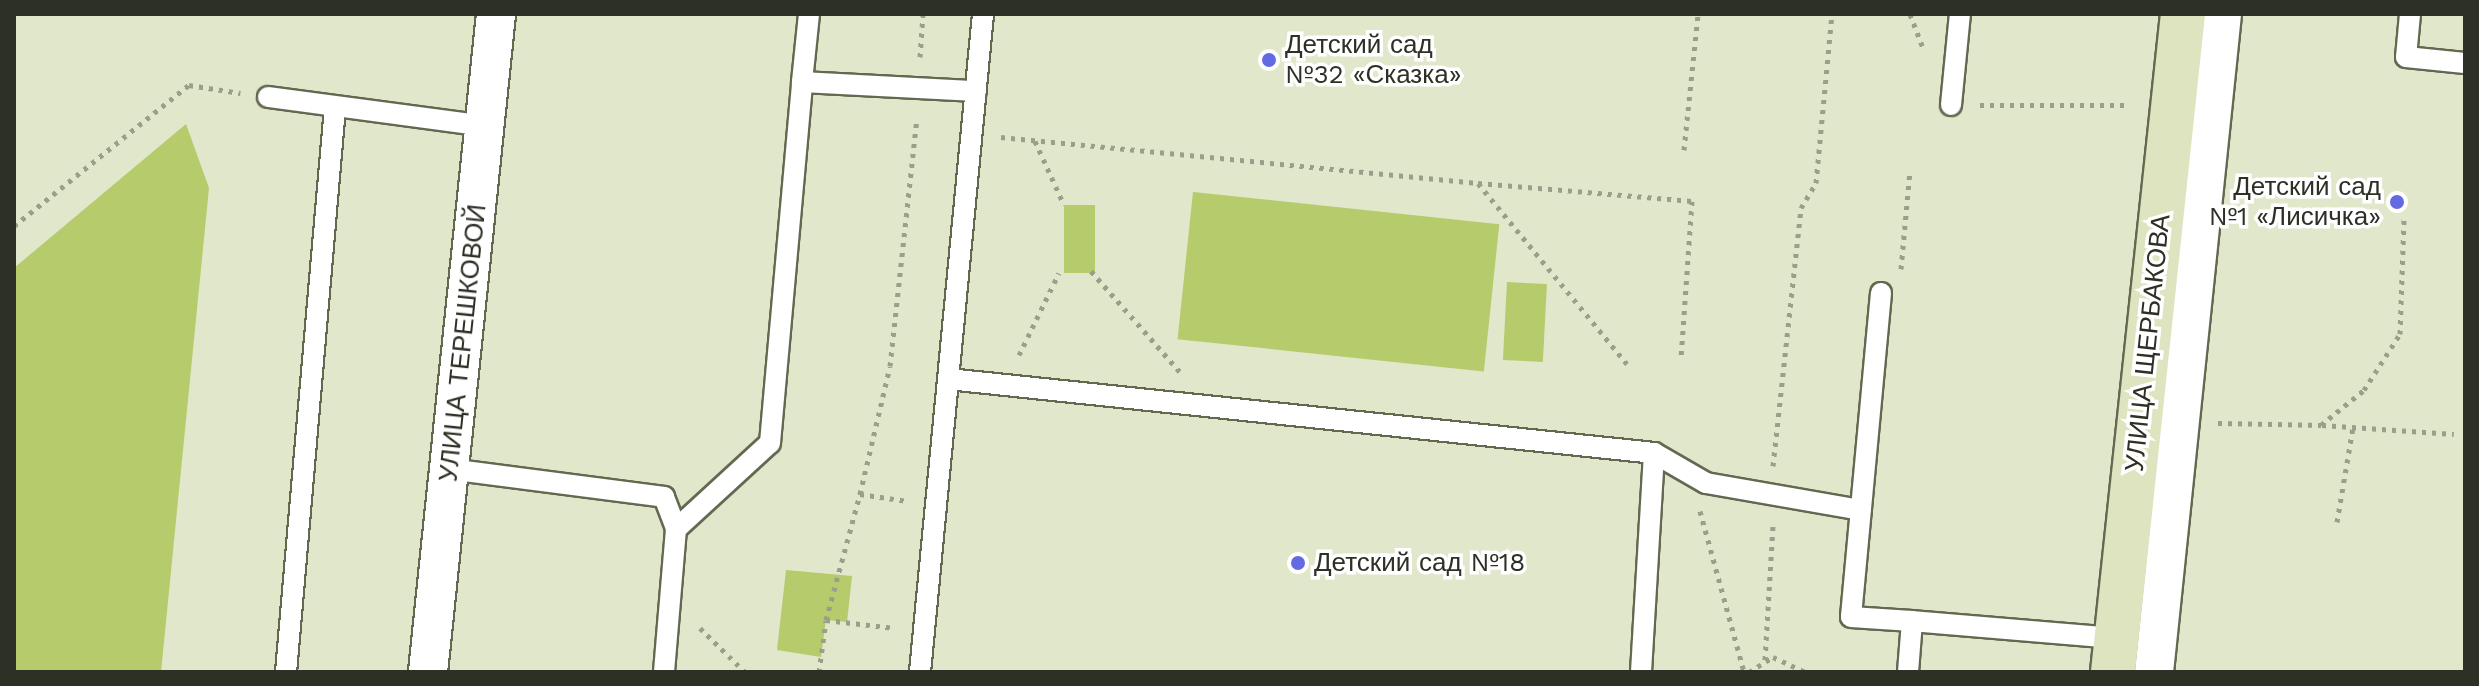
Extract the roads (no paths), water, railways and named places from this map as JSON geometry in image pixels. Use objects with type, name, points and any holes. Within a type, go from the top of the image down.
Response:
[{"type":"street","name":"УЛИЦА ТЕРЕШКОВОЙ","points":[[428,672],[496,14]]},
{"type":"street","name":"УЛИЦА ЩЕРБАКОВА","points":[[2115,655],[2183,14]]},
{"type":"street","name":"УЛИЦА ЩЕРБАКОВА","points":[[2154,672],[2222,14]]},
{"type":"lane","points":[[676,529],[770,443],[809,14]]},
{"type":"lane","points":[[920,672],[983,14]]},
{"type":"lane","points":[[1951,105],[1960,14]]},
{"type":"lane","points":[[2410,14],[2406,57],[2465,63]]},
{"type":"lane","points":[[802,82],[976,91]]},
{"type":"lane","points":[[268,97],[485,126]]},
{"type":"lane","points":[[286,672],[335,107]]},
{"type":"lane","points":[[1881,293],[1851,617],[1912,621],[2115,655]]},
{"type":"lane","points":[[948,379],[1654,453],[1706,483],[1861,510]]},
{"type":"lane","points":[[1641,672],[1654,453]]},
{"type":"lane","points":[[449,469],[664,497],[676,529],[664,672]]},
{"type":"lane","points":[[1908,672],[1912,621]]},
{"type":"place","name":"Детский сад №32 «Сказка»","points":[[1269,60]]},
{"type":"place","name":"Детский сад №1 «Лисичка»","points":[[2397,202]]},
{"type":"place","name":"Детский сад №18","points":[[1298,563]]}]
